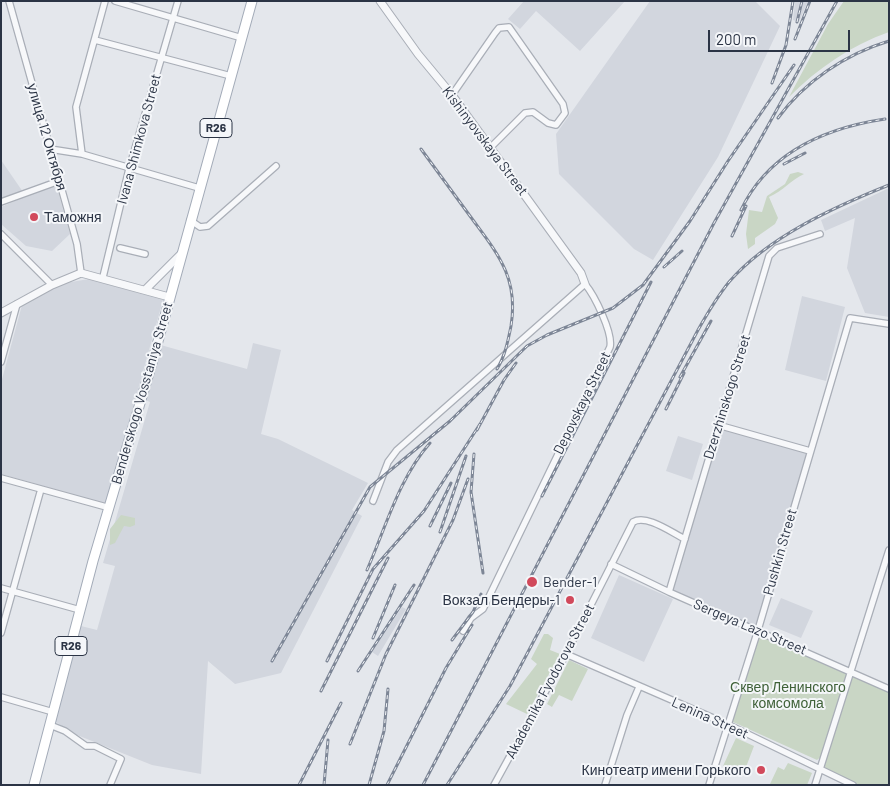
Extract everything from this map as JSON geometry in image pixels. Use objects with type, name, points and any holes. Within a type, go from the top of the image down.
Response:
[{"type":"main road","name":"Benderskogo Vosstaniya Street","points":[[34,785],[80,610],[252,1]]},
{"type":"street","name":"улица 12 Октября","points":[[9,1],[77,244],[81,273]]},
{"type":"street","points":[[82,154],[76,107],[105,1]]},
{"type":"street","points":[[115,1],[242,38]]},
{"type":"street","name":"Ivana Shimkova Street","points":[[103,277],[130,169],[178,1]]},
{"type":"street","name":"Kishinyovskaya Street","points":[[382,3],[452,95],[581,273],[586,284]]},
{"type":"street","points":[[452,95],[499,28],[509,27],[564,104],[564,117],[556,125],[548,123],[533,112],[525,112],[490,148]]},
{"type":"street","points":[[95,40],[231,76]]},
{"type":"street","points":[[50,149],[82,154],[199,188]]},
{"type":"street","points":[[190,220],[200,226],[208,226],[276,166]]},
{"type":"street","points":[[1,202],[59,181]]},
{"type":"street","points":[[1,234],[52,285]]},
{"type":"street","name":"Dzerzhinskogo Street","points":[[669,592],[769,256],[778,248],[820,234]]},
{"type":"street","points":[[120,248],[145,254]]},
{"type":"street","points":[[145,290],[181,254]]},
{"type":"street","points":[[1,313],[17,302],[81,273],[103,277],[169,296]]},
{"type":"street","points":[[373,500],[388,462],[397,450],[586,284]]},
{"type":"street","name":"Depovskaya Street","points":[[463,631],[471,618],[484,609],[610,347],[610,337],[596,299],[586,284]]},
{"type":"street","points":[[1,362],[17,302]]},
{"type":"street","name":"Pushkin Street","points":[[709,785],[758,630],[850,318],[889,324]]},
{"type":"street","points":[[718,425],[810,451]]},
{"type":"street","points":[[1,478],[110,508]]},
{"type":"street","points":[[1,633],[41,489]]},
{"type":"street","name":"Akademika Fyodorova Street","points":[[494,785],[566,654],[631,524],[635,520],[646,520],[685,539]]},
{"type":"street","points":[[815,785],[889,550]]},
{"type":"street","name":"Sergeya Lazo Street","points":[[611,564],[669,592],[889,688]]},
{"type":"street","points":[[1,588],[80,610]]},
{"type":"street","name":"Lenina Street","points":[[566,654],[727,724],[853,785]]},
{"type":"street","points":[[605,785],[639,687]]},
{"type":"street","points":[[1,697],[53,712]]},
{"type":"street","points":[[50,725],[65,731],[86,746],[95,746],[120,759],[110,785]]},
{"type":"shaded area","points":[[524,1],[625,1],[580,51],[536,11],[520,29],[508,19]]},
{"type":"shaded area","points":[[650,1],[755,1],[780,26],[718,157],[653,260],[634,249],[559,174],[556,134]]},
{"type":"shaded area","points":[[795,1],[808,1],[799,22],[793,20]]},
{"type":"shaded area","points":[[1,160],[23,192],[1,200]]},
{"type":"shaded area","points":[[52,185],[57,188],[70,234],[52,251],[26,246],[1,224],[1,207]]},
{"type":"shaded area","points":[[889,188],[889,317],[865,313],[847,268],[855,218],[825,231],[821,220]]},
{"type":"shaded area","points":[[89,279],[163,300],[106,504],[1,474],[1,383],[22,305],[65,283]]},
{"type":"shaded area","points":[[802,296],[845,307],[826,381],[785,370]]},
{"type":"shaded area","points":[[253,343],[281,350],[261,434],[278,439],[368,483],[352,510],[362,516],[281,673],[235,684],[208,661],[201,774],[152,765],[77,735],[54,721],[81,626],[97,630],[115,566],[103,563],[150,402],[141,398],[157,344],[247,369]]},
{"type":"shaded area","points":[[718,425],[810,451],[758,630],[669,592]]},
{"type":"shaded area","points":[[678,436],[703,444],[692,480],[666,471]]},
{"type":"shaded area","points":[[619,575],[673,599],[644,662],[591,638]]},
{"type":"shaded area","points":[[781,598],[813,611],[801,638],[769,625]]},
{"type":"shaded area","points":[[402,607],[406,609],[378,656],[372,652]]},
{"type":"green space","points":[[844,1],[889,1],[889,32],[861,44],[835,59],[789,97],[828,24]]},
{"type":"green space","points":[[798,172],[804,174],[769,197],[778,218],[775,224],[755,238],[755,244],[748,249],[746,234],[749,210],[762,212],[767,196],[785,184],[790,174]]},
{"type":"green space","points":[[121,515],[135,518],[135,525],[130,527],[124,526],[115,543],[110,545],[110,529]]},
{"type":"green space","points":[[544,634],[548,634],[553,638],[550,650],[560,654],[527,714],[506,704],[537,664],[531,659]]},
{"type":"green space","name":"Сквер Ленинского комсомола","points":[[760,635],[843,669],[847,673],[822,756],[817,760],[733,722],[732,715]]},
{"type":"green space","points":[[569,660],[588,669],[572,701],[559,695],[552,707],[547,704]]},
{"type":"green space","points":[[850,671],[889,689],[889,785],[860,785],[826,770],[823,761]]},
{"type":"green space","points":[[736,738],[754,746],[743,775],[723,766]]},
{"type":"green space","points":[[788,763],[812,773],[807,785],[770,784],[778,767],[784,770]]},
{"type":"railway","points":[[772,83],[786,45],[793,1]]},
{"type":"railway","points":[[797,22],[802,1]]},
{"type":"railway","points":[[795,39],[810,1]]},
{"type":"railway","points":[[423,785],[714,223],[837,1]]},
{"type":"railway","points":[[778,118],[801,92],[828,70],[857,53],[889,41]]},
{"type":"railway","points":[[272,661],[370,487],[450,421],[527,346],[547,335],[613,308],[643,285],[690,221],[728,161],[794,65]]},
{"type":"railway","points":[[741,210],[752,190],[766,173],[801,147],[841,129],[885,119]]},
{"type":"railway","points":[[421,149],[489,242],[504,266],[509,279],[513,309],[511,326],[504,354],[497,369]]},
{"type":"railway","points":[[784,164],[805,153]]},
{"type":"railway","points":[[447,785],[510,686],[698,330],[729,282],[745,266],[782,237],[824,213],[889,185]]},
{"type":"railway","points":[[732,236],[746,206]]},
{"type":"railway","points":[[664,267],[682,251]]},
{"type":"railway","points":[[542,496],[651,282]]},
{"type":"railway","points":[[680,377],[711,321]]},
{"type":"railway","points":[[477,430],[504,380],[516,363]]},
{"type":"railway","points":[[666,409],[684,373]]},
{"type":"railway","points":[[327,661],[373,569],[424,511],[480,424]]},
{"type":"railway","points":[[367,570],[401,487],[430,443]]},
{"type":"railway","points":[[474,454],[471,492],[483,573]]},
{"type":"railway","points":[[440,532],[466,456]]},
{"type":"railway","points":[[350,744],[386,654],[453,520],[468,479]]},
{"type":"railway","points":[[430,526],[451,483]]},
{"type":"railway","points":[[321,691],[388,558]]},
{"type":"railway","points":[[373,638],[395,585]]},
{"type":"railway","points":[[358,671],[414,585]]},
{"type":"railway","points":[[452,640],[473,612],[481,594]]},
{"type":"railway","points":[[387,785],[446,668],[472,625]]},
{"type":"railway","points":[[369,785],[384,731],[388,689]]},
{"type":"railway","points":[[299,785],[341,703]]},
{"type":"railway","points":[[324,785],[328,740]]},
{"type":"place","name":"Таможня","points":[[34,217]]},
{"type":"place","name":"Bender-1","points":[[532,582]]},
{"type":"place","name":"Вокзал Бендеры-1","points":[[570,600]]},
{"type":"place","name":"Кинотеатр имени Горького","points":[[761,770]]}]
